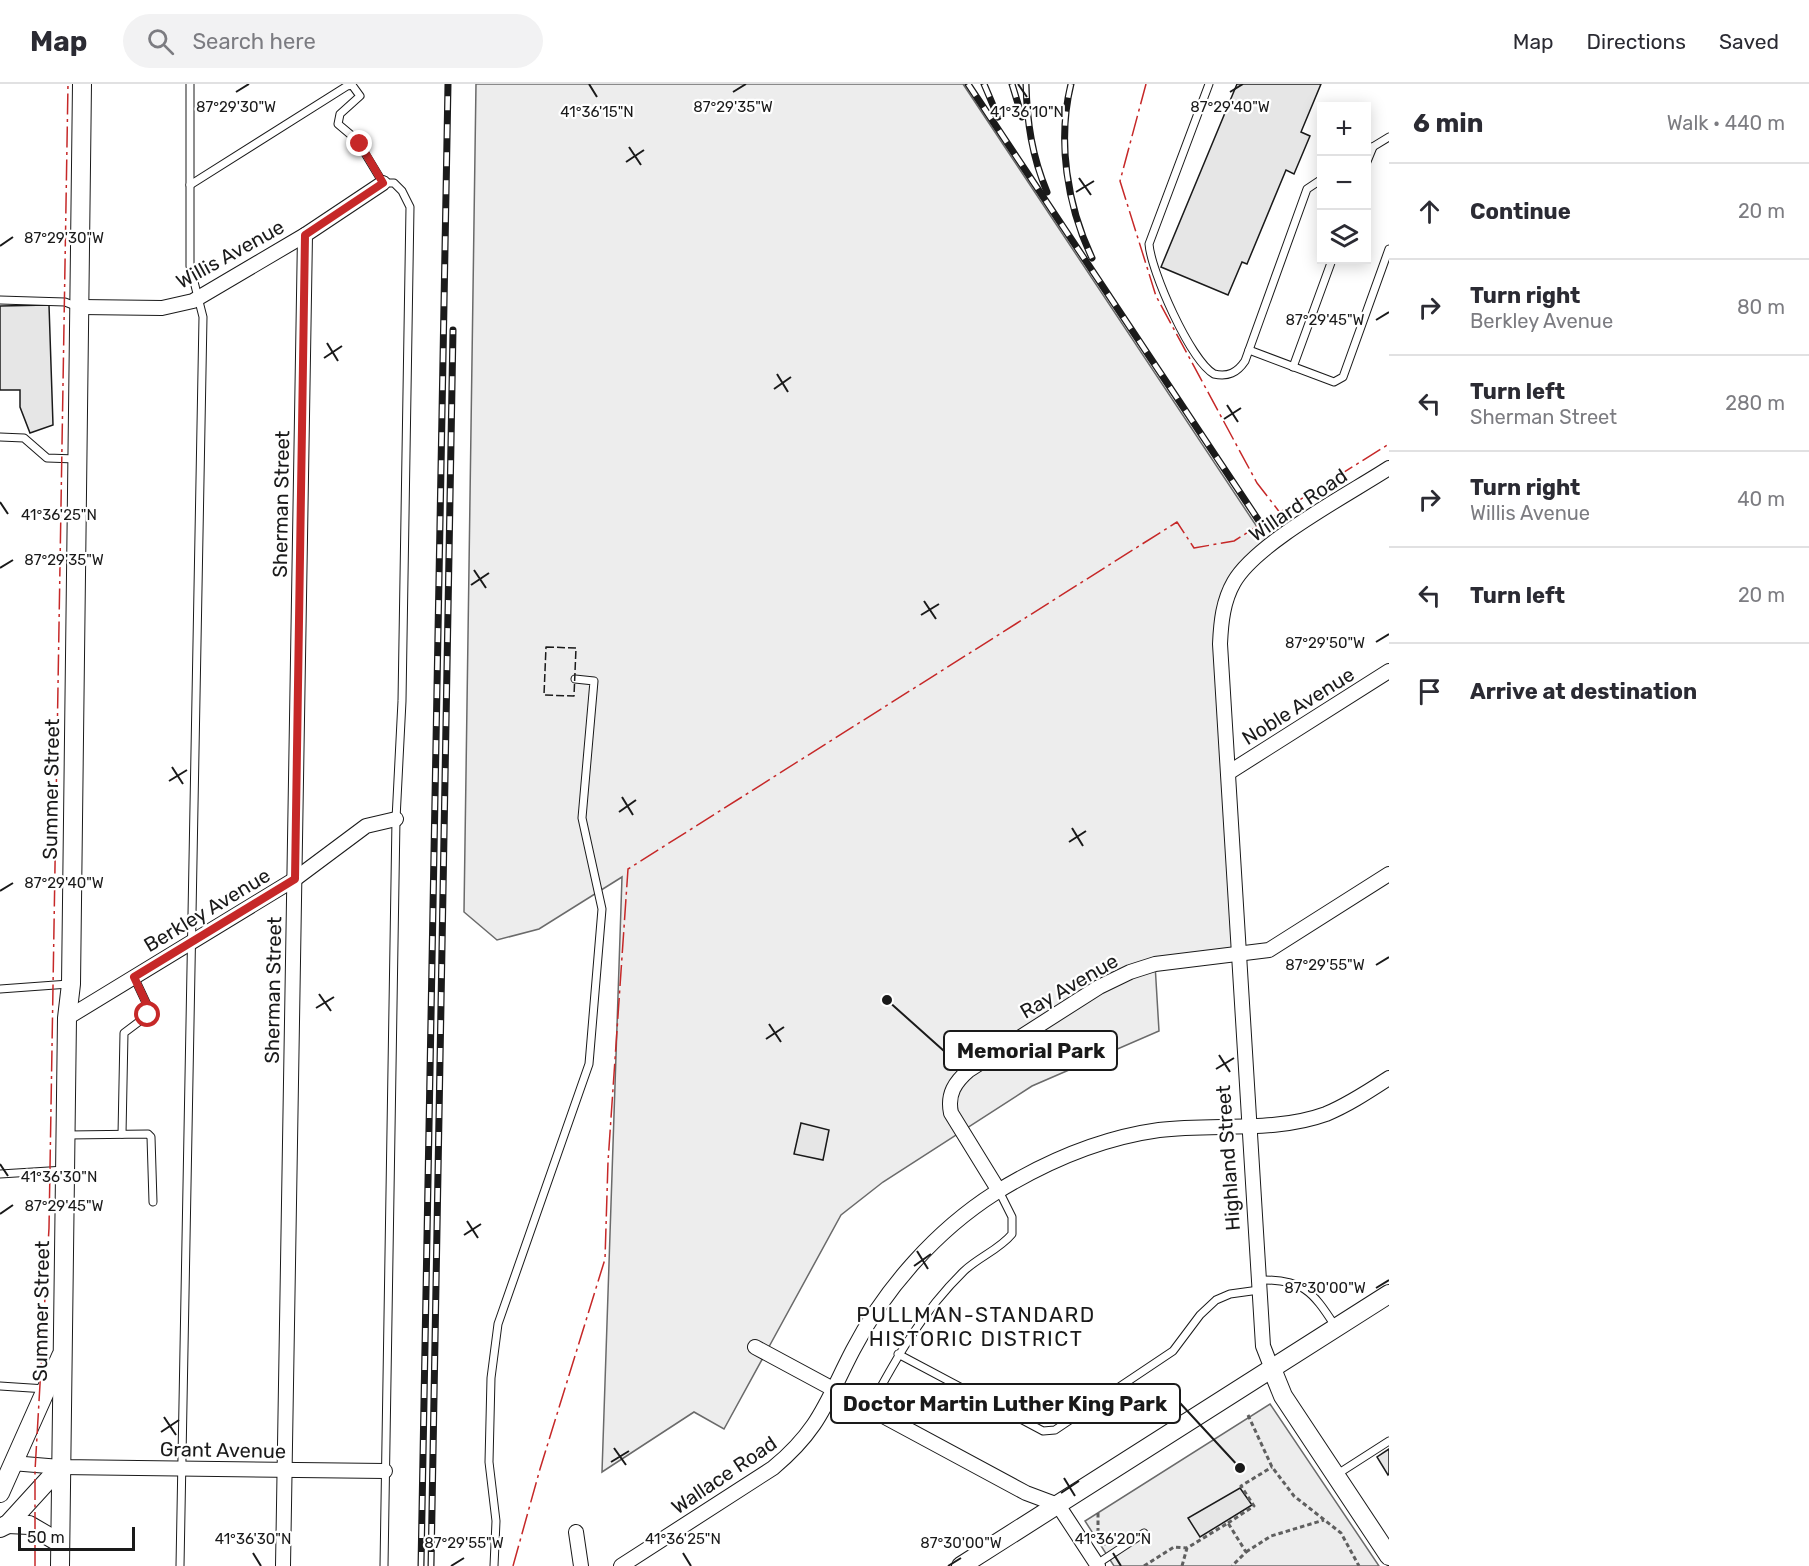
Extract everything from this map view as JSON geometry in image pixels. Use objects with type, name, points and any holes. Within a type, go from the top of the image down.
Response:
[{"type":"street","name":"Summer Street","points":[[60,1566],[60,1467],[64,1349],[64,1170],[67,1018],[71,984],[82,84]]},
{"type":"street","name":"Willis Avenue","points":[[81,307],[162,308],[199,298],[305,235],[383,183]]},
{"type":"street","name":"Sherman Street","points":[[283,1566],[305,235]]},
{"type":"street","name":"Willard Road","points":[[1235,580],[1250,561],[1269,545],[1389,468]]},
{"type":"street","name":"Highland Street","points":[[1235,580],[1224,608],[1220,644],[1263,1346],[1283,1396],[1389,1556]]},
{"type":"street","name":"Noble Avenue","points":[[1228,773],[1389,671]]},
{"type":"street","name":"Berkley Avenue","points":[[67,1018],[295,879],[366,826],[396,819]]},
{"type":"street","name":"Ray Avenue","points":[[999,1191],[951,1113],[951,1094],[961,1077],[1100,987],[1130,972],[1155,964],[1269,950],[1389,874]]},
{"type":"street","name":"Wallace Road","points":[[621,1566],[773,1468],[806,1438],[835,1390],[854,1349],[876,1312],[901,1278],[939,1239],[999,1191],[1079,1150],[1118,1138],[1158,1130],[1281,1124],[1326,1114],[1389,1078]]},
{"type":"street","points":[[961,1566],[1389,1294]]},
{"type":"street","points":[[755,1347],[1026,1493],[1058,1505],[1098,1565]]},
{"type":"street","points":[[0,1493],[64,1349]]},
{"type":"street","name":"Grant Avenue","points":[[12,1463],[60,1467],[385,1471]]},
{"type":"street","points":[[4,1526],[60,1467]]},
{"type":"street","points":[[4,1526],[29,1525],[60,1543]]},
{"type":"street","points":[[576,1532],[581,1566]]},
{"type":"lane","points":[[180,1566],[203,329],[199,298],[190,266],[190,84]]},
{"type":"lane","points":[[1209,84],[1151,235],[1149,254],[1182,331],[1201,365],[1214,374],[1229,375],[1240,368],[1249,350],[1307,189],[1317,183]]},
{"type":"lane","points":[[190,186],[352,85],[360,96],[340,114],[338,124],[357,140],[383,183],[389,182],[398,187],[410,207],[402,689],[396,819],[384,1566]]},
{"type":"lane","points":[[1371,148],[1389,137]]},
{"type":"lane","points":[[1249,350],[1334,382],[1343,377],[1389,249]]},
{"type":"lane","points":[[1293,367],[1331,264]]},
{"type":"lane","points":[[0,300],[66,302],[81,307]]},
{"type":"lane","points":[[0,436],[24,438],[47,459],[78,459]]},
{"type":"lane","points":[[494,1566],[496,1521],[489,1462],[491,1378],[498,1324],[589,1064],[592,1042],[597,940],[602,909],[582,818],[594,681],[575,679]]},
{"type":"lane","points":[[122,1134],[124,1033],[150,1011],[134,977]]},
{"type":"lane","points":[[0,989],[71,984]]},
{"type":"lane","points":[[65,1135],[148,1134],[151,1137],[153,1202]]},
{"type":"lane","points":[[0,1174],[64,1170]]},
{"type":"lane","points":[[870,1409],[898,1354],[945,1291],[981,1257],[1012,1234],[1012,1217],[999,1191]]},
{"type":"lane","points":[[898,1354],[1043,1431],[1055,1430],[1173,1351],[1200,1315],[1216,1300],[1230,1294],[1283,1280],[1303,1287],[1318,1299],[1336,1328]]},
{"type":"lane","points":[[0,1386],[46,1389]]},
{"type":"lane","points":[[1335,1475],[1389,1441]]},
{"type":"lane","points":[[1098,1565],[1144,1533]]},
{"type":"path","points":[[1248,1415],[1272,1467],[1294,1496],[1341,1533],[1359,1566]]},
{"type":"path","points":[[1144,1566],[1174,1547],[1187,1548],[1254,1506],[1241,1486],[1272,1467]]},
{"type":"path","points":[[1098,1513],[1098,1533],[1112,1554]]},
{"type":"path","points":[[1232,1566],[1246,1552],[1271,1536],[1324,1520]]},
{"type":"path","points":[[1228,1522],[1246,1552]]},
{"type":"path","points":[[1182,1566],[1187,1548]]},
{"type":"shaded area","points":[[476,84],[963,84],[1269,545],[1250,561],[1221,618],[1239,955],[1155,964],[1159,1031],[1032,1086],[883,1182],[841,1215],[724,1429],[694,1412],[602,1472],[622,877],[539,929],[497,940],[464,912]]},
{"type":"shaded area","points":[[1270,1404],[1379,1566],[1114,1566],[1085,1521]]},
{"type":"building","points":[[1237,84],[1321,84],[1301,132],[1310,136],[1294,174],[1286,170],[1247,264],[1242,262],[1228,295],[1161,267]]},
{"type":"building","points":[[49,305],[53,425],[30,433],[20,407],[20,390],[0,390],[0,306]]},
{"type":"building","points":[[801,1123],[829,1130],[823,1160],[794,1154]]},
{"type":"building","points":[[1389,1449],[1389,1474],[1388,1475],[1377,1457]]},
{"type":"building","points":[[1240,1488],[1252,1505],[1200,1537],[1188,1518]]},
{"type":"railway","points":[[421,1566],[448,84]]},
{"type":"railway","points":[[968,84],[1261,524]]},
{"type":"railway","points":[[984,84],[998,117]]},
{"type":"railway","points":[[1012,84],[1022,117]]},
{"type":"railway","points":[[1026,84],[1031,139],[1047,192]]},
{"type":"railway","points":[[1071,84],[1065,128],[1067,172],[1076,216],[1092,258]]},
{"type":"railway","points":[[431,1566],[453,330]]},
{"type":"fence","points":[[546,647],[576,648],[574,696],[544,695],[546,647]]},
{"type":"power","points":[[35,1566],[35,1471],[49,1228],[68,84]]},
{"type":"power","points":[[1146,84],[1120,181],[1156,296],[1257,483],[1281,514]]},
{"type":"power","points":[[513,1566],[540,1469],[605,1259],[608,1162],[628,869],[1177,522],[1194,548],[1234,541],[1389,444]]},
{"type":"place","name":"Memorial Park","points":[[887,1000]]},
{"type":"place","name":"Doctor Martin Luther King Park","points":[[1240,1468]]},
{"type":"district","name":"PULLMAN-STANDARD HISTORIC DISTRICT","points":[[976,1327]]},
{"type":"route","points":[[148,1015],[150,1011],[134,977],[295,879],[305,235],[383,183],[360,144]]}]
